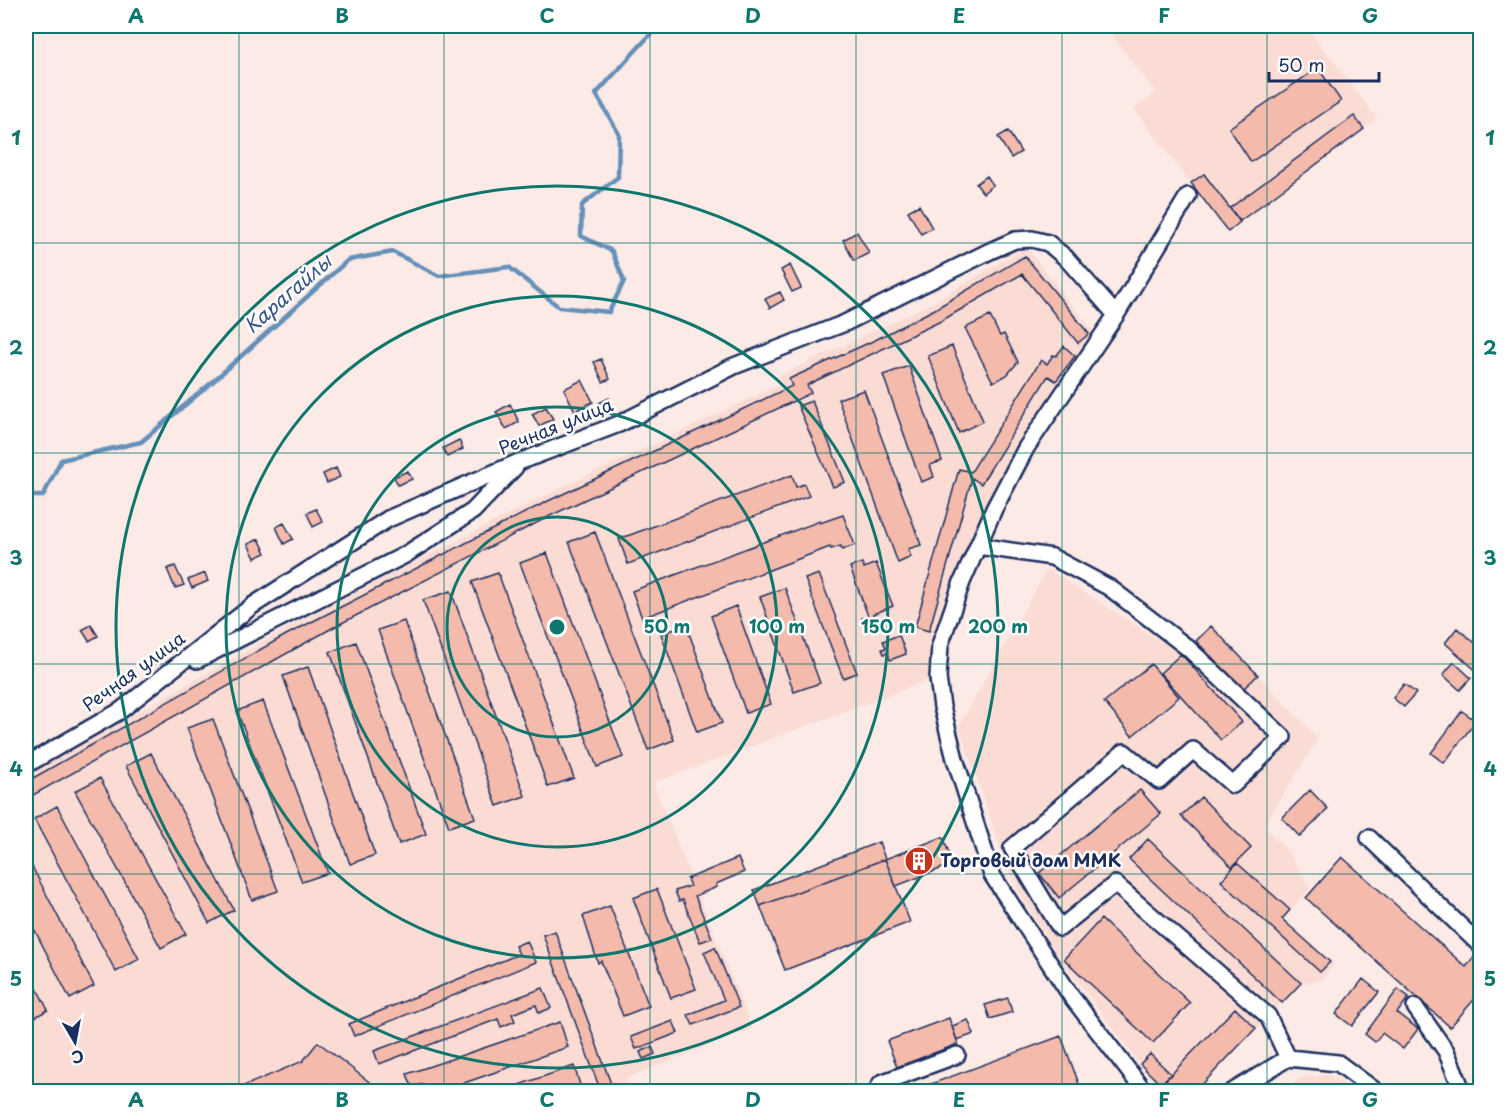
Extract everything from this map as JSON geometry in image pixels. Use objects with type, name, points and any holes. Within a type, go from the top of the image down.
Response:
[{"type":"street","points":[[1145,1092],[1071,996],[992,875],[955,759],[942,707],[938,678],[940,645],[962,582],[1026,448],[1116,315],[1188,196]]},
{"type":"street","name":"Речная улица","points":[[26,765],[120,711],[252,606],[388,519],[519,462],[619,424],[734,366],[845,323],[990,250],[1015,240],[1032,239],[1048,243],[1066,258],[1116,315]]},
{"type":"street","points":[[170,673],[405,555],[473,512],[519,462]]},
{"type":"street","points":[[978,546],[1052,557],[1110,588],[1188,648],[1282,737],[1233,785],[1193,750],[1159,781],[1124,752],[1012,848],[1060,928],[1114,884],[1268,1016],[1288,1058]]},
{"type":"street","points":[[1369,838],[1480,945]]},
{"type":"street","points":[[1415,1007],[1446,1051],[1463,1092]]},
{"type":"street","points":[[876,1092],[880,1083],[957,1055]]},
{"type":"street","points":[[1232,1092],[1288,1058],[1338,1063],[1377,1092]]},
{"type":"shaded area","points":[[1105,26],[1306,26],[1377,118],[1228,232],[1134,109],[1156,93]]},
{"type":"shaded area","points":[[1026,247],[1096,335],[994,486],[936,633],[930,680],[653,783],[752,1028],[627,1078],[632,1091],[26,1091],[26,775],[296,623],[542,497],[781,384],[777,377],[932,303]]},
{"type":"shaded area","points":[[1047,569],[1181,654],[1196,641],[1258,675],[1318,739],[1264,826],[1290,854],[1310,888],[1282,919],[1334,964],[1321,980],[1301,983],[1195,1091],[1168,1091],[1140,1064],[1059,957],[1025,903],[1007,868],[959,726]]},
{"type":"shaded area","points":[[1330,1075],[1353,1091],[1278,1091],[1307,1076]]},
{"type":"building","points":[[1318,68],[1341,101],[1251,162],[1229,128]]},
{"type":"building","points":[[1354,116],[1364,129],[1240,221],[1230,208]]},
{"type":"building","points":[[1008,131],[1021,152],[1011,158],[998,137]]},
{"type":"building","points":[[1204,174],[1240,222],[1228,232],[1191,183]]},
{"type":"building","points":[[987,176],[993,185],[983,193],[976,184]]},
{"type":"building","points":[[919,205],[932,228],[921,234],[908,211]]},
{"type":"building","points":[[857,232],[869,253],[854,261],[843,240]]},
{"type":"building","points":[[1025,256],[1089,334],[1078,343],[1022,274],[941,321],[807,385],[811,393],[552,515],[334,627],[26,799],[26,782],[286,635],[546,502],[792,386],[789,379],[875,340],[935,309]]},
{"type":"building","points":[[790,265],[801,288],[792,292],[781,270]]},
{"type":"building","points":[[780,292],[784,300],[770,308],[765,299]]},
{"type":"building","points":[[990,316],[1000,336],[1004,334],[1018,362],[1007,375],[993,382],[965,328]]},
{"type":"building","points":[[952,346],[983,421],[959,433],[928,356]]},
{"type":"building","points":[[1064,346],[1075,356],[1056,381],[1048,376],[981,484],[972,478],[929,631],[915,627],[959,469],[971,472],[1041,360],[1047,364],[1053,355],[1056,356]]},
{"type":"building","points":[[601,359],[610,379],[603,382],[594,362]]},
{"type":"building","points":[[909,366],[942,461],[930,465],[934,477],[921,482],[883,375]]},
{"type":"building","points":[[582,380],[593,402],[575,411],[564,389]]},
{"type":"building","points":[[864,390],[921,545],[908,549],[911,557],[898,563],[838,399]]},
{"type":"building","points":[[609,398],[612,404],[603,409],[599,403]]},
{"type":"building","points":[[812,401],[845,482],[833,487],[798,406]]},
{"type":"building","points":[[510,404],[519,422],[506,429],[496,412]]},
{"type":"building","points":[[546,407],[553,419],[539,426],[532,414]]},
{"type":"building","points":[[459,440],[463,449],[447,457],[443,448]]},
{"type":"building","points":[[336,468],[340,477],[327,483],[323,474]]},
{"type":"building","points":[[408,471],[412,479],[398,485],[394,477]]},
{"type":"building","points":[[792,475],[796,487],[804,484],[809,496],[628,564],[619,539]]},
{"type":"building","points":[[316,509],[323,522],[313,527],[307,513]]},
{"type":"building","points":[[843,515],[855,545],[842,550],[841,546],[831,549],[830,547],[642,618],[632,591],[820,521],[820,523]]},
{"type":"building","points":[[284,523],[293,539],[284,544],[276,527]]},
{"type":"building","points":[[595,532],[674,740],[648,750],[569,542]]},
{"type":"building","points":[[259,539],[266,553],[255,558],[248,544]]},
{"type":"building","points":[[547,553],[623,757],[597,767],[520,563]]},
{"type":"building","points":[[862,563],[864,568],[876,563],[893,606],[873,614],[875,621],[865,625],[862,618],[868,616],[850,567]]},
{"type":"building","points":[[175,566],[184,585],[175,588],[167,569]]},
{"type":"building","points":[[205,573],[208,581],[192,588],[188,580]]},
{"type":"building","points":[[498,573],[574,778],[548,787],[472,582]]},
{"type":"building","points":[[819,574],[857,673],[843,678],[805,579]]},
{"type":"building","points":[[785,588],[820,683],[794,692],[760,597]]},
{"type":"building","points":[[451,591],[525,796],[497,806],[423,600]]},
{"type":"building","points":[[736,606],[771,704],[746,713],[711,616]]},
{"type":"building","points":[[404,621],[475,818],[449,827],[378,630]]},
{"type":"building","points":[[91,625],[98,636],[89,641],[82,630]]},
{"type":"building","points":[[686,625],[722,723],[697,732],[661,634]]},
{"type":"building","points":[[1211,626],[1258,675],[1243,689],[1196,641]]},
{"type":"building","points":[[1457,628],[1480,647],[1480,674],[1445,643]]},
{"type":"building","points":[[899,635],[906,654],[890,660],[888,653],[884,654],[882,649],[886,648],[883,641]]},
{"type":"building","points":[[356,642],[426,834],[399,844],[330,652]]},
{"type":"building","points":[[1181,654],[1242,722],[1221,740],[1160,673]]},
{"type":"building","points":[[1454,662],[1471,678],[1460,690],[1443,675]]},
{"type":"building","points":[[1151,664],[1179,697],[1132,736],[1104,702]]},
{"type":"building","points":[[308,667],[375,855],[350,864],[283,676]]},
{"type":"building","points":[[1404,684],[1416,693],[1404,707],[1393,698]]},
{"type":"building","points":[[263,701],[328,873],[302,882],[237,711]]},
{"type":"building","points":[[1462,711],[1476,721],[1444,763],[1431,753]]},
{"type":"building","points":[[213,719],[278,891],[252,900],[187,728]]},
{"type":"building","points":[[151,753],[234,910],[209,923],[126,766]]},
{"type":"building","points":[[100,778],[186,934],[161,948],[75,791]]},
{"type":"building","points":[[1140,790],[1161,814],[1059,898],[1039,873]]},
{"type":"building","points":[[1310,790],[1328,809],[1300,837],[1282,818]]},
{"type":"building","points":[[1201,797],[1251,848],[1232,867],[1181,816]]},
{"type":"building","points":[[57,806],[139,959],[116,972],[34,819]]},
{"type":"building","name":"Торговый дом ММК","points":[[943,837],[953,864],[896,886],[885,859]]},
{"type":"building","points":[[1148,839],[1301,983],[1282,1003],[1129,859]]},
{"type":"building","points":[[879,842],[885,859],[760,906],[754,890]]},
{"type":"building","points":[[26,855],[94,986],[70,999],[26,913]]},
{"type":"building","points":[[1342,857],[1466,967],[1480,950],[1480,993],[1450,1027],[1306,898]]},
{"type":"building","points":[[738,858],[744,872],[695,896],[712,938],[700,942],[683,900],[679,901],[675,891],[690,886],[687,879]]},
{"type":"building","points":[[885,859],[910,922],[785,970],[760,906]]},
{"type":"building","points":[[1237,863],[1290,910],[1282,919],[1330,962],[1320,972],[1221,881]]},
{"type":"building","points":[[657,889],[696,989],[671,998],[633,898]]},
{"type":"building","points":[[610,906],[649,1006],[623,1016],[601,961],[598,963],[583,916]]},
{"type":"building","points":[[1101,919],[1190,1003],[1153,1043],[1064,959]]},
{"type":"building","points":[[555,931],[614,1092],[601,1092],[543,935]]},
{"type":"building","points":[[527,941],[536,962],[354,1036],[349,1024],[519,954],[515,946]]},
{"type":"building","points":[[715,947],[739,1007],[693,1025],[688,1015],[724,1000],[704,952]]},
{"type":"building","points":[[26,967],[48,1010],[26,1022]]},
{"type":"building","points":[[1363,979],[1379,992],[1352,1026],[1336,1014]]},
{"type":"building","points":[[543,988],[551,1008],[539,1013],[536,1005],[512,1014],[515,1021],[501,1027],[498,1019],[379,1064],[374,1051]]},
{"type":"building","points":[[1398,989],[1409,997],[1397,1013],[1418,1029],[1403,1049],[1382,1033],[1375,1042],[1365,1034]]},
{"type":"building","points":[[1008,998],[1012,1012],[990,1019],[985,1005]]},
{"type":"building","points":[[1235,1008],[1256,1028],[1195,1092],[1168,1092],[1161,1085]]},
{"type":"building","points":[[949,1018],[958,1044],[897,1067],[887,1041]]},
{"type":"building","points":[[968,1020],[974,1034],[957,1040],[952,1026]]},
{"type":"building","points":[[673,1021],[678,1033],[636,1049],[631,1037]]},
{"type":"building","points":[[560,1022],[568,1047],[438,1092],[426,1092],[423,1084],[412,1087],[407,1074]]},
{"type":"building","points":[[1061,1036],[1082,1092],[912,1091]]},
{"type":"building","points":[[318,1042],[382,1092],[338,1092],[329,1084],[312,1092],[246,1092],[244,1086],[303,1061]]},
{"type":"building","points":[[652,1047],[655,1054],[643,1059],[640,1052]]},
{"type":"building","points":[[1150,1054],[1171,1074],[1160,1084],[1140,1064]]},
{"type":"building","points":[[574,1066],[582,1091],[498,1092]]},
{"type":"waterway","name":"Карагайлы","points":[[26,496],[43,496],[61,460],[141,442],[210,384],[348,260],[393,252],[439,276],[509,267],[559,307],[609,312],[624,281],[612,251],[581,236],[582,205],[618,177],[619,134],[596,94],[658,26]]},
{"type":"place","name":"Торговый дом ММК","points":[[919,861]]}]
